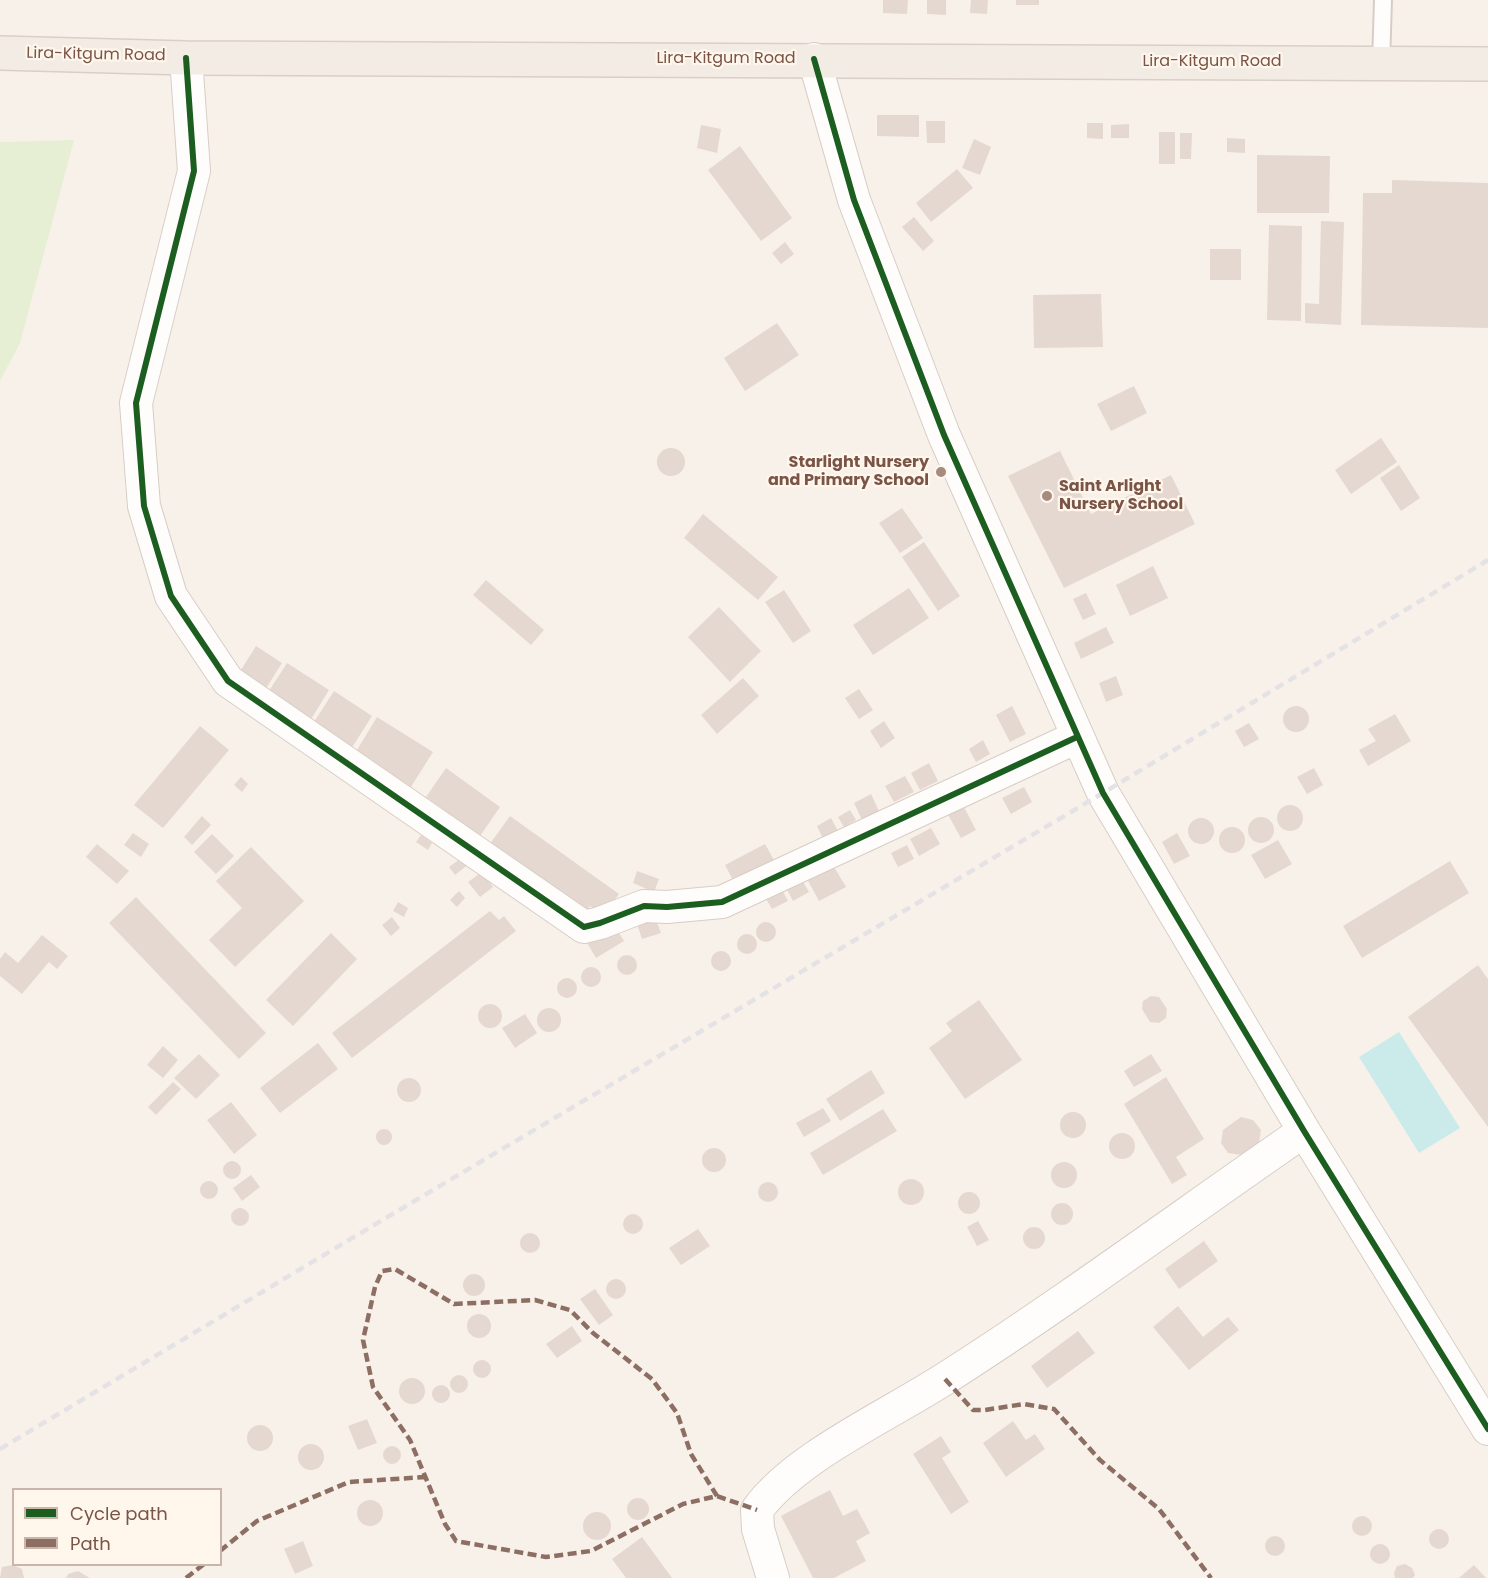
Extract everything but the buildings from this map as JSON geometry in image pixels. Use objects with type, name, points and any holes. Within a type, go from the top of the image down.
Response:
[{"type":"main road","name":"Lira-Kitgum Road","points":[[0,53],[186,57],[1488,64]]},
{"type":"street","points":[[186,57],[194,171],[136,403],[144,507],[171,596],[228,681],[584,927],[644,906],[667,907],[722,902],[1077,737]]},
{"type":"street","points":[[814,59],[854,200],[940,424],[1103,793],[1305,1131],[1488,1429]]},
{"type":"street","points":[[773,1578],[758,1529],[757,1510],[774,1490],[822,1453],[945,1379],[1104,1272],[1305,1131]]},
{"type":"lane","points":[[1381,63],[1383,0]]},
{"type":"green space","points":[[74,140],[20,343],[0,381],[0,142]]},
{"type":"water","points":[[1399,1032],[1460,1128],[1419,1153],[1359,1057]]},
{"type":"railway","points":[[0,1449],[1103,793],[1488,560]]},
{"type":"marked path","points":[[717,1496],[691,1454],[677,1413],[652,1379],[593,1333],[570,1310],[535,1300],[454,1304],[395,1269],[382,1271],[375,1287],[363,1340],[373,1387],[410,1440],[445,1524],[456,1541],[546,1557],[591,1551],[683,1504],[717,1496],[757,1510]]},
{"type":"marked path","points":[[945,1379],[973,1410],[1024,1404],[1054,1409],[1100,1460],[1159,1509],[1211,1578]]},
{"type":"marked path","points":[[222,1549],[257,1521],[349,1482],[425,1477]]},
{"type":"marked path","points":[[186,1578],[201,1566]]},
{"type":"cycle path","points":[[186,58],[194,171],[136,403],[144,506],[171,596],[228,681],[584,927],[644,906],[667,907],[722,902],[1077,737]]},
{"type":"cycle path","points":[[814,59],[854,200],[944,435],[1103,793],[1304,1131],[1488,1429]]},
{"type":"place","name":"Starlight Nursery and Primary School","points":[[941,472]]},
{"type":"place","name":"Saint Arlight Nursery School","points":[[1047,496]]}]
